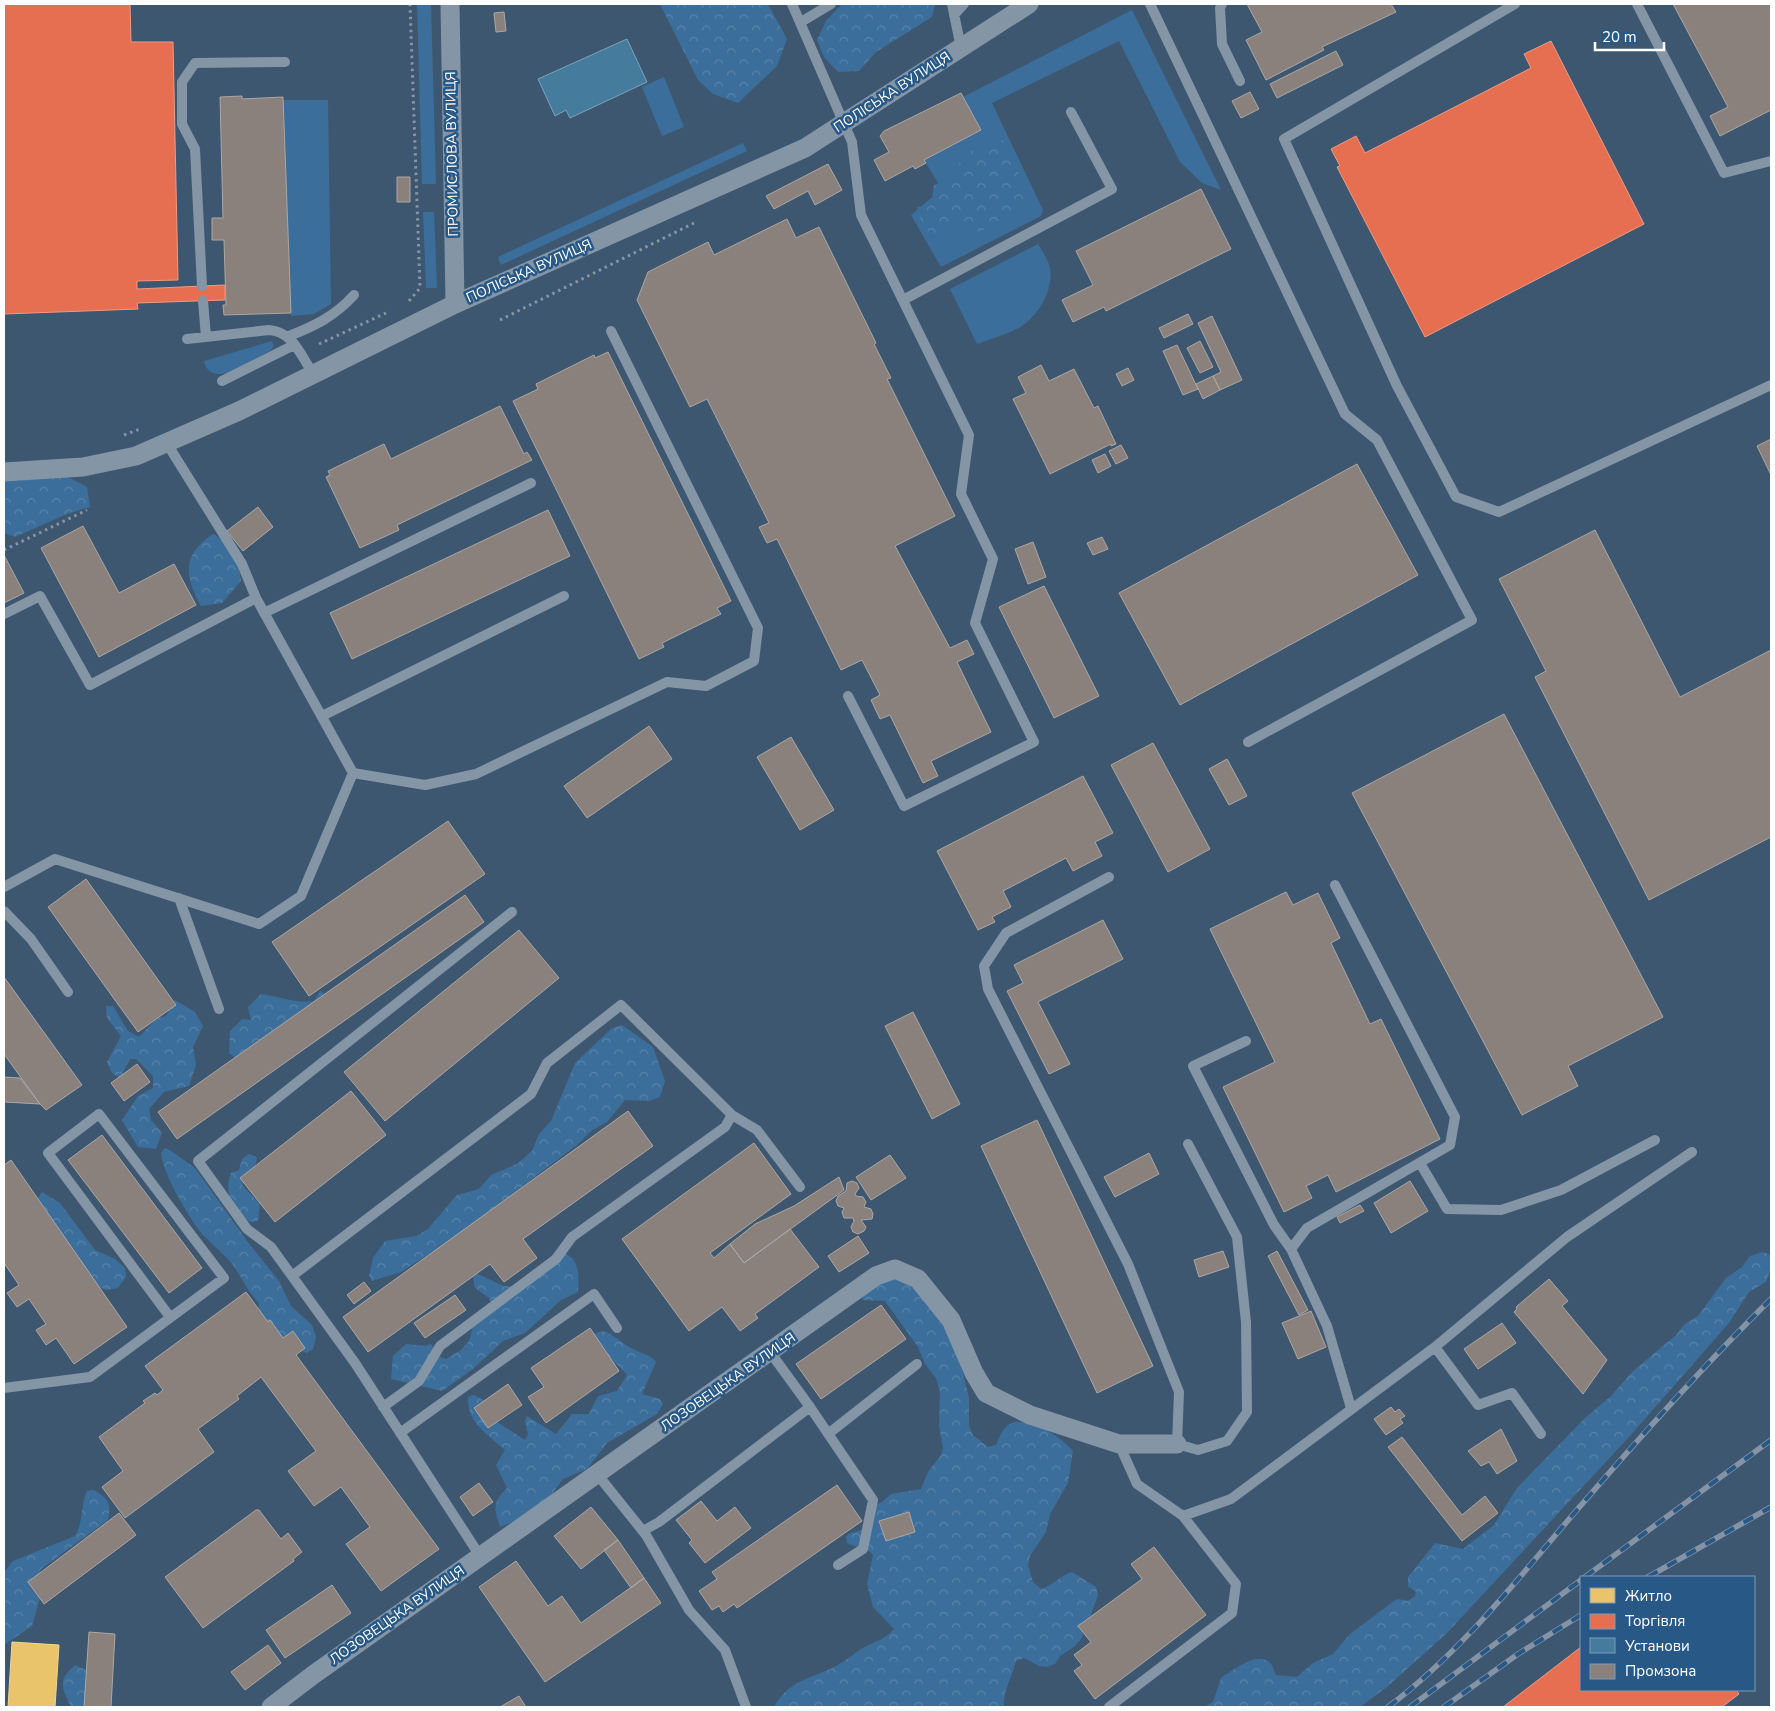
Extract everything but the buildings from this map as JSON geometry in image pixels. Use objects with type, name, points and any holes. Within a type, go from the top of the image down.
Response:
[{"type":"street","name":"ПРОМИСЛОВА ВУЛИЦЯ","points":[[450,4],[454,304]]},
{"type":"street","name":"ПОЛІСЬКА ВУЛИЦЯ","points":[[4,472],[83,467],[136,456],[314,375],[454,304],[806,148],[1029,4]]},
{"type":"street","name":"ЛОЗОВЕЦЬКА ВУЛИЦЯ","points":[[271,1707],[313,1674],[876,1276],[895,1269],[918,1279],[951,1320],[974,1373],[986,1393],[1030,1415],[1119,1444],[1177,1444]]},
{"type":"lane","points":[[792,4],[845,122],[854,149],[862,215],[969,435],[962,494],[993,558],[975,623],[1034,742],[904,806],[848,696]]},
{"type":"lane","points":[[801,22],[831,4]]},
{"type":"lane","points":[[952,4],[960,48]]},
{"type":"lane","points":[[954,15],[964,4]]},
{"type":"lane","points":[[1150,4],[1345,414],[1377,440],[1472,620],[1248,742]]},
{"type":"lane","points":[[1222,4],[1220,8],[1222,44],[1240,81]]},
{"type":"lane","points":[[1515,4],[1284,139],[1397,386],[1456,497],[1499,512],[1771,385]]},
{"type":"lane","points":[[1637,4],[1724,173],[1771,162]]},
{"type":"lane","points":[[202,286],[194,148],[182,124],[182,82],[195,63],[285,62]]},
{"type":"lane","points":[[903,300],[1112,189],[1071,112]]},
{"type":"lane","points":[[222,381],[340,312],[354,295]]},
{"type":"lane","points":[[203,301],[206,337]]},
{"type":"lane","points":[[187,339],[269,330],[280,331],[292,341],[314,375]]},
{"type":"lane","points":[[353,773],[425,786],[476,774],[667,682],[706,686],[754,661],[758,628],[611,330]]},
{"type":"lane","points":[[166,442],[242,564],[256,598],[353,773]]},
{"type":"lane","points":[[264,613],[531,484]]},
{"type":"lane","points":[[4,614],[40,596],[90,685],[256,598]]},
{"type":"lane","points":[[322,716],[564,596]]},
{"type":"lane","points":[[4,887],[55,859],[258,924],[301,896],[353,773]]},
{"type":"lane","points":[[1109,877],[1006,934],[984,966],[988,989],[1128,1264],[1179,1392],[1177,1444],[1198,1450],[1227,1441],[1247,1412],[1246,1322],[1237,1237],[1188,1144]]},
{"type":"lane","points":[[1291,1249],[1307,1228],[1450,1145],[1455,1117],[1335,885]]},
{"type":"lane","points":[[179,898],[219,1009]]},
{"type":"lane","points":[[4,911],[31,939],[68,992]]},
{"type":"lane","points":[[480,1556],[355,1362],[271,1247],[247,1229],[198,1162],[512,912]]},
{"type":"lane","points":[[292,1276],[531,1094],[546,1063],[621,1005],[732,1115],[757,1130],[800,1187]]},
{"type":"lane","points":[[1246,1041],[1193,1066],[1274,1225],[1291,1249],[1327,1326],[1351,1408]]},
{"type":"lane","points":[[4,1388],[90,1377],[224,1278],[99,1114],[48,1153],[170,1317]]},
{"type":"lane","points":[[383,1407],[419,1381],[440,1346],[556,1259],[572,1237],[725,1127],[732,1115]]},
{"type":"lane","points":[[1420,1162],[1447,1209],[1501,1210],[1561,1190],[1655,1140]]},
{"type":"lane","points":[[1183,1516],[1231,1499],[1435,1347],[1567,1237],[1692,1152]]},
{"type":"lane","points":[[400,1433],[594,1294],[618,1328]]},
{"type":"lane","points":[[1435,1347],[1478,1405],[1512,1393],[1541,1434]]},
{"type":"lane","points":[[770,1352],[810,1406],[873,1500],[863,1549],[838,1565]]},
{"type":"lane","points":[[828,1434],[917,1364]]},
{"type":"lane","points":[[643,1532],[660,1522],[810,1406]]},
{"type":"lane","points":[[1109,1707],[1232,1613],[1236,1584],[1183,1516],[1137,1484],[1119,1444]]},
{"type":"lane","points":[[597,1474],[643,1532],[689,1610],[725,1650],[746,1707]]},
{"type":"path","points":[[410,4],[420,288]]},
{"type":"path","points":[[500,320],[698,220]]},
{"type":"path","points":[[4,550],[87,510]]},
{"type":"green space","points":[[417,4],[431,4],[436,184],[422,184]]},
{"type":"green space","points":[[660,4],[768,4],[787,39],[777,66],[738,103],[713,94],[698,80]]},
{"type":"green space","points":[[842,4],[935,4],[932,17],[876,52],[859,71],[838,72],[824,57],[817,40],[826,21]]},
{"type":"green space","points":[[1132,10],[1221,190],[1202,183],[1180,162],[1119,41],[992,103],[1043,210],[1041,216],[941,267],[911,215],[942,189],[924,160],[981,130],[963,97]]},
{"type":"green space","points":[[664,77],[684,127],[662,136],[642,87]]},
{"type":"green space","points":[[283,100],[328,100],[331,304],[314,314],[291,316]]},
{"type":"green space","points":[[1002,138],[1030,198],[1020,215],[1001,218],[989,229],[974,232],[949,225],[933,237],[921,222],[917,207],[931,205],[934,185],[949,179],[959,164],[974,148]]},
{"type":"green space","points":[[743,143],[747,151],[501,265],[498,257]]},
{"type":"green space","points":[[423,212],[434,212],[437,288],[426,288]]},
{"type":"green space","points":[[1038,244],[1050,268],[1051,277],[1043,303],[1031,318],[1017,329],[977,344],[950,289]]},
{"type":"green space","points":[[272,341],[274,346],[271,350],[244,366],[224,374],[215,374],[208,370],[204,361]]},
{"type":"green space","points":[[68,477],[87,487],[90,507],[67,514],[15,537],[4,533],[4,481]]},
{"type":"green space","points":[[213,534],[231,548],[237,558],[241,581],[222,603],[201,606],[191,585],[189,566],[196,549]]},
{"type":"green space","points":[[320,991],[331,998],[242,1063],[229,1053],[230,1031],[242,1019],[251,1020],[248,1007],[261,994],[308,1002],[314,1001]]},
{"type":"green space","points":[[175,1000],[195,1012],[203,1026],[193,1047],[196,1065],[189,1086],[164,1092],[149,1109],[151,1120],[162,1133],[156,1149],[138,1147],[122,1120],[138,1096],[153,1088],[153,1076],[136,1059],[130,1059],[120,1078],[112,1073],[107,1062],[121,1036],[107,1018],[106,1006],[113,1006],[128,1031],[139,1037],[156,1019],[166,1016]]},
{"type":"green space","points":[[622,1025],[653,1047],[665,1081],[660,1097],[649,1101],[625,1100],[607,1122],[591,1131],[577,1145],[454,1238],[401,1272],[372,1281],[369,1276],[373,1258],[385,1241],[416,1236],[428,1229],[457,1195],[479,1189],[491,1175],[517,1164],[532,1151],[539,1134],[551,1121],[575,1063],[612,1028]]},
{"type":"green space","points":[[165,1148],[195,1168],[247,1241],[279,1281],[291,1306],[312,1325],[316,1337],[313,1349],[307,1353],[283,1344],[258,1320],[259,1303],[248,1290],[233,1265],[203,1235],[178,1196],[163,1162],[161,1153]]},
{"type":"green space","points":[[249,1154],[257,1157],[255,1168],[242,1185],[260,1204],[258,1221],[250,1222],[234,1206],[228,1188],[231,1173],[239,1170],[242,1159]]},
{"type":"green space","points":[[42,1192],[60,1203],[95,1250],[115,1259],[125,1268],[126,1277],[118,1288],[106,1290],[94,1284],[38,1198]]},
{"type":"green space","points":[[556,1250],[570,1256],[574,1260],[578,1271],[578,1292],[561,1300],[525,1333],[503,1341],[473,1369],[442,1391],[391,1379],[393,1356],[406,1344],[425,1346],[431,1344],[440,1357],[446,1359],[461,1350],[469,1341],[475,1319],[492,1304],[489,1298],[475,1288],[473,1277],[476,1273],[503,1286],[521,1287],[541,1269]]},
{"type":"green space","points":[[1763,1252],[1771,1255],[1771,1269],[1766,1282],[1749,1292],[1729,1323],[1629,1437],[1447,1633],[1387,1687],[1360,1707],[1204,1707],[1213,1702],[1221,1678],[1238,1667],[1253,1660],[1266,1660],[1272,1665],[1276,1675],[1297,1677],[1313,1663],[1333,1654],[1350,1634],[1394,1601],[1398,1599],[1408,1601],[1415,1596],[1416,1592],[1408,1586],[1408,1577],[1435,1543],[1463,1549],[1494,1525],[1517,1488],[1585,1418],[1611,1396],[1632,1372],[1676,1335],[1685,1324],[1698,1316],[1726,1278],[1742,1267],[1750,1256]]},
{"type":"green space","points":[[865,1277],[908,1280],[954,1337],[969,1398],[969,1426],[973,1435],[988,1447],[996,1445],[1002,1432],[1008,1425],[1024,1422],[1034,1424],[1052,1433],[1073,1451],[1068,1483],[1050,1514],[1046,1532],[1030,1556],[1028,1565],[1033,1582],[1041,1589],[1072,1572],[1096,1587],[1098,1596],[1081,1639],[1075,1646],[1060,1656],[1055,1664],[1047,1667],[1039,1666],[1024,1658],[1016,1661],[1006,1689],[1004,1707],[774,1707],[780,1698],[794,1685],[840,1664],[861,1649],[884,1638],[894,1629],[873,1607],[867,1584],[873,1555],[868,1550],[847,1543],[846,1537],[850,1533],[862,1530],[868,1508],[882,1502],[891,1494],[921,1489],[928,1472],[941,1455],[943,1448],[939,1426],[940,1392],[936,1378],[925,1364],[918,1347],[885,1301],[863,1300],[861,1294]]},
{"type":"green space","points":[[602,1331],[610,1334],[634,1350],[651,1357],[656,1362],[642,1394],[660,1399],[663,1404],[657,1414],[607,1443],[587,1469],[563,1479],[548,1499],[529,1516],[500,1527],[496,1515],[496,1506],[499,1498],[507,1488],[496,1465],[505,1450],[479,1427],[471,1414],[468,1397],[474,1395],[485,1401],[497,1422],[525,1440],[528,1434],[525,1421],[527,1416],[556,1434],[572,1414],[589,1414],[598,1396],[617,1391],[627,1375],[619,1366],[598,1352],[591,1335]]},
{"type":"green space","points":[[94,1490],[108,1502],[108,1520],[41,1569],[38,1576],[42,1591],[32,1626],[4,1645],[4,1572],[13,1561],[75,1536],[80,1524],[87,1491]]},
{"type":"green space","points":[[75,1665],[88,1671],[98,1692],[99,1707],[71,1707],[65,1695],[63,1680],[69,1670]]},
{"type":"railway","points":[[1388,1707],[1436,1666],[1481,1621],[1665,1410],[1771,1299]]},
{"type":"railway","points":[[1586,1576],[1771,1440]]},
{"type":"railway","points":[[1650,1576],[1771,1507]]},
{"type":"railway","points":[[1410,1707],[1580,1581]]},
{"type":"railway","points":[[1444,1707],[1518,1654],[1580,1616]]}]
